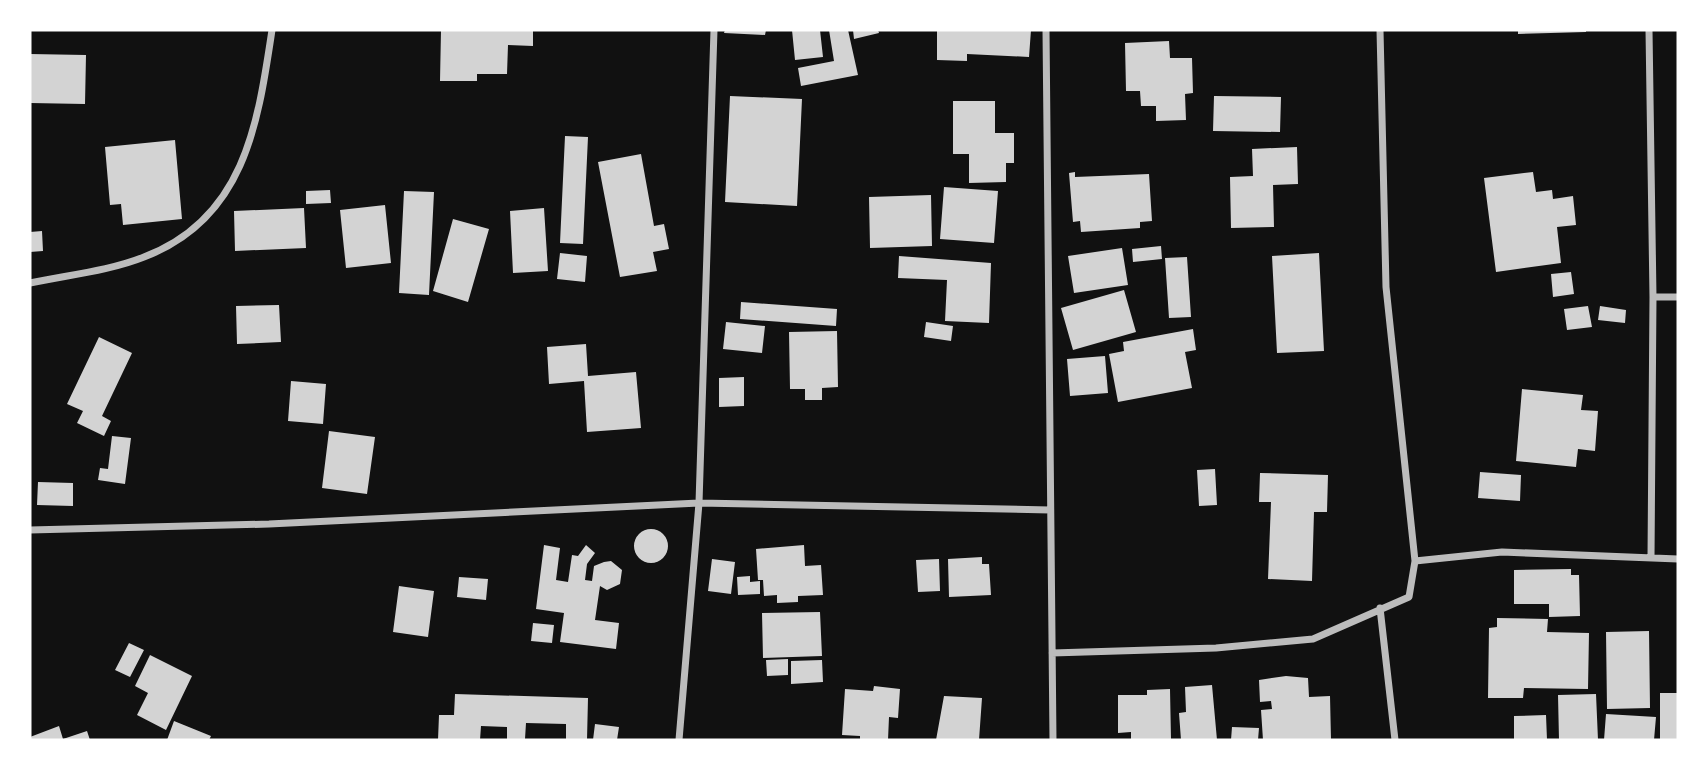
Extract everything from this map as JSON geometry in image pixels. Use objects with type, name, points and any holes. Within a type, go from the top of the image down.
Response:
[{"type":"street","points":[[30,283],[144,257],[185,235],[222,201],[251,140],[260,106],[272,30]]},
{"type":"street","points":[[679,740],[699,503],[714,30]]},
{"type":"street","points":[[1046,30],[1053,740]]},
{"type":"street","points":[[1052,653],[1216,648],[1313,639],[1409,597],[1415,561],[1387,287],[1380,30]]},
{"type":"street","points":[[1649,30],[1653,297],[1651,558]]},
{"type":"street","points":[[1653,297],[1678,297]]},
{"type":"street","points":[[30,530],[270,524],[699,503],[1050,510]]},
{"type":"street","points":[[1415,561],[1502,552],[1678,559]]},
{"type":"street","points":[[1380,608],[1395,740]]},
{"type":"building","points":[[441,30],[533,30],[533,46],[508,45],[507,74],[477,74],[477,81],[440,81]]},
{"type":"building","points":[[725,30],[766,30],[765,35],[724,33]]},
{"type":"building","points":[[792,30],[820,30],[823,57],[795,60]]},
{"type":"building","points":[[829,30],[848,30],[858,75],[801,86],[798,68],[834,61]]},
{"type":"building","points":[[853,30],[878,30],[879,33],[854,39]]},
{"type":"building","points":[[937,30],[1031,30],[1029,57],[967,54],[967,61],[937,60]]},
{"type":"building","points":[[1518,30],[1586,30],[1586,32],[1518,34]]},
{"type":"building","points":[[1169,41],[1170,58],[1192,58],[1193,93],[1185,94],[1186,120],[1156,121],[1156,106],[1141,106],[1140,91],[1126,91],[1125,43]]},
{"type":"building","points":[[30,54],[86,55],[85,104],[30,103]]},
{"type":"building","points":[[730,96],[802,99],[797,206],[725,202]]},
{"type":"building","points":[[1214,96],[1281,97],[1280,132],[1213,131]]},
{"type":"building","points":[[953,101],[995,101],[995,133],[1014,133],[1014,163],[1006,163],[1006,182],[969,183],[969,154],[953,154]]},
{"type":"building","points":[[565,136],[588,137],[583,244],[560,243]]},
{"type":"building","points":[[175,140],[182,219],[123,225],[121,204],[110,205],[105,147]]},
{"type":"building","points":[[1297,147],[1298,184],[1273,185],[1274,227],[1231,228],[1230,177],[1253,176],[1252,149]]},
{"type":"building","points":[[641,154],[654,226],[664,224],[669,249],[653,252],[657,271],[620,277],[598,162]]},
{"type":"building","points":[[1075,172],[1075,177],[1149,174],[1152,221],[1140,222],[1140,228],[1081,232],[1080,221],[1073,222],[1069,173]]},
{"type":"building","points":[[1533,172],[1536,192],[1552,190],[1553,199],[1573,196],[1576,225],[1557,227],[1561,263],[1496,272],[1484,178]]},
{"type":"building","points":[[944,187],[998,191],[994,243],[940,239]]},
{"type":"building","points":[[330,190],[331,203],[306,204],[306,191]]},
{"type":"building","points":[[404,191],[434,192],[429,295],[399,293]]},
{"type":"building","points":[[931,195],[932,246],[870,248],[869,197]]},
{"type":"building","points":[[385,205],[391,263],[346,268],[340,210]]},
{"type":"building","points":[[304,208],[306,248],[235,251],[234,211]]},
{"type":"building","points":[[544,208],[548,271],[513,273],[510,211]]},
{"type":"building","points":[[453,219],[489,229],[468,302],[433,291]]},
{"type":"building","points":[[42,231],[43,251],[30,252],[30,232]]},
{"type":"building","points":[[1161,246],[1162,259],[1133,262],[1132,249]]},
{"type":"building","points":[[1122,248],[1128,285],[1074,293],[1068,256]]},
{"type":"building","points":[[560,253],[587,256],[585,282],[557,279]]},
{"type":"building","points":[[1319,253],[1324,351],[1277,353],[1272,256]]},
{"type":"building","points":[[899,256],[991,263],[989,323],[945,321],[947,280],[898,278]]},
{"type":"building","points":[[1187,257],[1191,317],[1169,318],[1165,258]]},
{"type":"building","points":[[1571,272],[1574,294],[1553,297],[1551,274]]},
{"type":"building","points":[[1124,290],[1136,332],[1073,350],[1061,308]]},
{"type":"building","points":[[741,302],[837,309],[836,326],[740,319]]},
{"type":"building","points":[[279,305],[281,342],[237,344],[236,306]]},
{"type":"building","points":[[1588,306],[1592,327],[1567,330],[1564,309]]},
{"type":"building","points":[[1600,306],[1626,310],[1625,323],[1598,320]]},
{"type":"building","points":[[726,322],[765,326],[762,353],[723,349]]},
{"type":"building","points":[[926,322],[953,326],[951,341],[924,337]]},
{"type":"building","points":[[1193,329],[1196,350],[1185,352],[1192,388],[1118,402],[1109,354],[1124,351],[1123,342]]},
{"type":"building","points":[[837,331],[838,387],[822,388],[822,400],[805,400],[805,389],[790,389],[789,332]]},
{"type":"building","points":[[99,337],[132,353],[102,416],[111,421],[104,436],[77,423],[83,411],[67,404]]},
{"type":"building","points":[[586,344],[588,376],[636,372],[641,428],[587,432],[584,381],[549,384],[547,347]]},
{"type":"building","points":[[1105,356],[1108,393],[1070,396],[1067,359]]},
{"type":"building","points":[[744,377],[744,406],[719,407],[719,378]]},
{"type":"building","points":[[291,381],[326,384],[323,424],[288,421]]},
{"type":"building","points":[[1522,389],[1583,395],[1581,410],[1598,411],[1595,451],[1578,449],[1576,467],[1516,461]]},
{"type":"building","points":[[329,431],[375,437],[367,494],[322,488]]},
{"type":"building","points":[[112,436],[131,438],[125,484],[98,480],[100,468],[108,469]]},
{"type":"building","points":[[1215,469],[1217,505],[1199,506],[1197,470]]},
{"type":"building","points":[[1480,472],[1521,475],[1520,501],[1478,498]]},
{"type":"building","points":[[1260,473],[1328,475],[1327,512],[1314,512],[1312,581],[1268,579],[1271,502],[1259,502]]},
{"type":"building","points":[[38,482],[73,483],[73,506],[37,505]]},
{"type":"building","points":[[651,529],[663,534],[668,546],[663,558],[651,563],[639,558],[634,546],[639,534]]},
{"type":"building","points":[[544,545],[560,548],[556,580],[568,582],[572,555],[578,556],[586,545],[595,553],[587,564],[585,580],[592,581],[594,566],[604,562],[611,561],[622,570],[620,584],[607,590],[600,586],[595,620],[619,623],[616,649],[560,642],[564,613],[536,609]]},
{"type":"building","points":[[804,545],[805,566],[821,565],[823,595],[798,596],[798,602],[777,603],[777,595],[764,596],[763,580],[758,580],[756,549]]},
{"type":"building","points":[[982,557],[982,564],[989,564],[991,595],[949,597],[948,559]]},
{"type":"building","points":[[712,559],[735,562],[731,594],[708,591]]},
{"type":"building","points":[[939,559],[940,591],[918,592],[916,560]]},
{"type":"building","points":[[1571,569],[1571,575],[1579,575],[1580,616],[1549,617],[1549,604],[1514,604],[1514,570]]},
{"type":"building","points":[[750,576],[750,582],[760,581],[760,594],[738,595],[737,577]]},
{"type":"building","points":[[459,577],[488,579],[486,600],[457,597]]},
{"type":"building","points":[[399,586],[434,591],[428,637],[393,632]]},
{"type":"building","points":[[820,612],[822,656],[763,658],[762,613]]},
{"type":"building","points":[[1497,618],[1548,619],[1547,632],[1589,633],[1588,689],[1524,688],[1523,698],[1488,698],[1489,628],[1497,627]]},
{"type":"building","points":[[533,623],[554,625],[552,643],[531,641]]},
{"type":"building","points":[[1649,631],[1650,708],[1607,709],[1606,632]]},
{"type":"building","points":[[129,643],[144,650],[130,677],[115,670]]},
{"type":"building","points":[[150,655],[192,676],[166,730],[137,715],[148,693],[135,686]]},
{"type":"building","points":[[788,659],[788,675],[767,676],[766,660]]},
{"type":"building","points":[[822,660],[823,682],[791,684],[791,661]]},
{"type":"building","points":[[1286,676],[1308,678],[1309,697],[1330,696],[1331,740],[1263,740],[1261,710],[1272,709],[1271,701],[1260,702],[1259,680]]},
{"type":"building","points":[[1212,685],[1217,740],[1181,740],[1179,713],[1186,712],[1185,687]]},
{"type":"building","points":[[874,686],[900,689],[898,718],[889,717],[888,740],[860,740],[860,736],[842,735],[845,689],[873,691]]},
{"type":"building","points":[[1170,689],[1171,740],[1131,740],[1131,732],[1118,733],[1118,695],[1147,695],[1147,690]]},
{"type":"building","points":[[1660,693],[1678,693],[1678,740],[1660,740]]},
{"type":"building","points":[[455,694],[588,698],[587,740],[566,740],[566,724],[526,723],[525,739],[507,739],[507,727],[481,726],[480,740],[438,740],[439,715],[454,715]]},
{"type":"building","points":[[1596,694],[1598,740],[1559,740],[1558,695]]},
{"type":"building","points":[[944,696],[982,698],[979,740],[936,740]]},
{"type":"building","points":[[1606,714],[1656,717],[1654,740],[1604,740]]},
{"type":"building","points":[[1546,715],[1547,740],[1514,740],[1514,716]]},
{"type":"building","points":[[174,721],[211,736],[209,740],[167,740]]},
{"type":"building","points":[[595,724],[619,727],[617,740],[593,740]]},
{"type":"building","points":[[59,726],[63,739],[87,731],[90,740],[30,740],[30,737]]},
{"type":"building","points":[[1232,727],[1259,728],[1258,740],[1231,740]]}]
